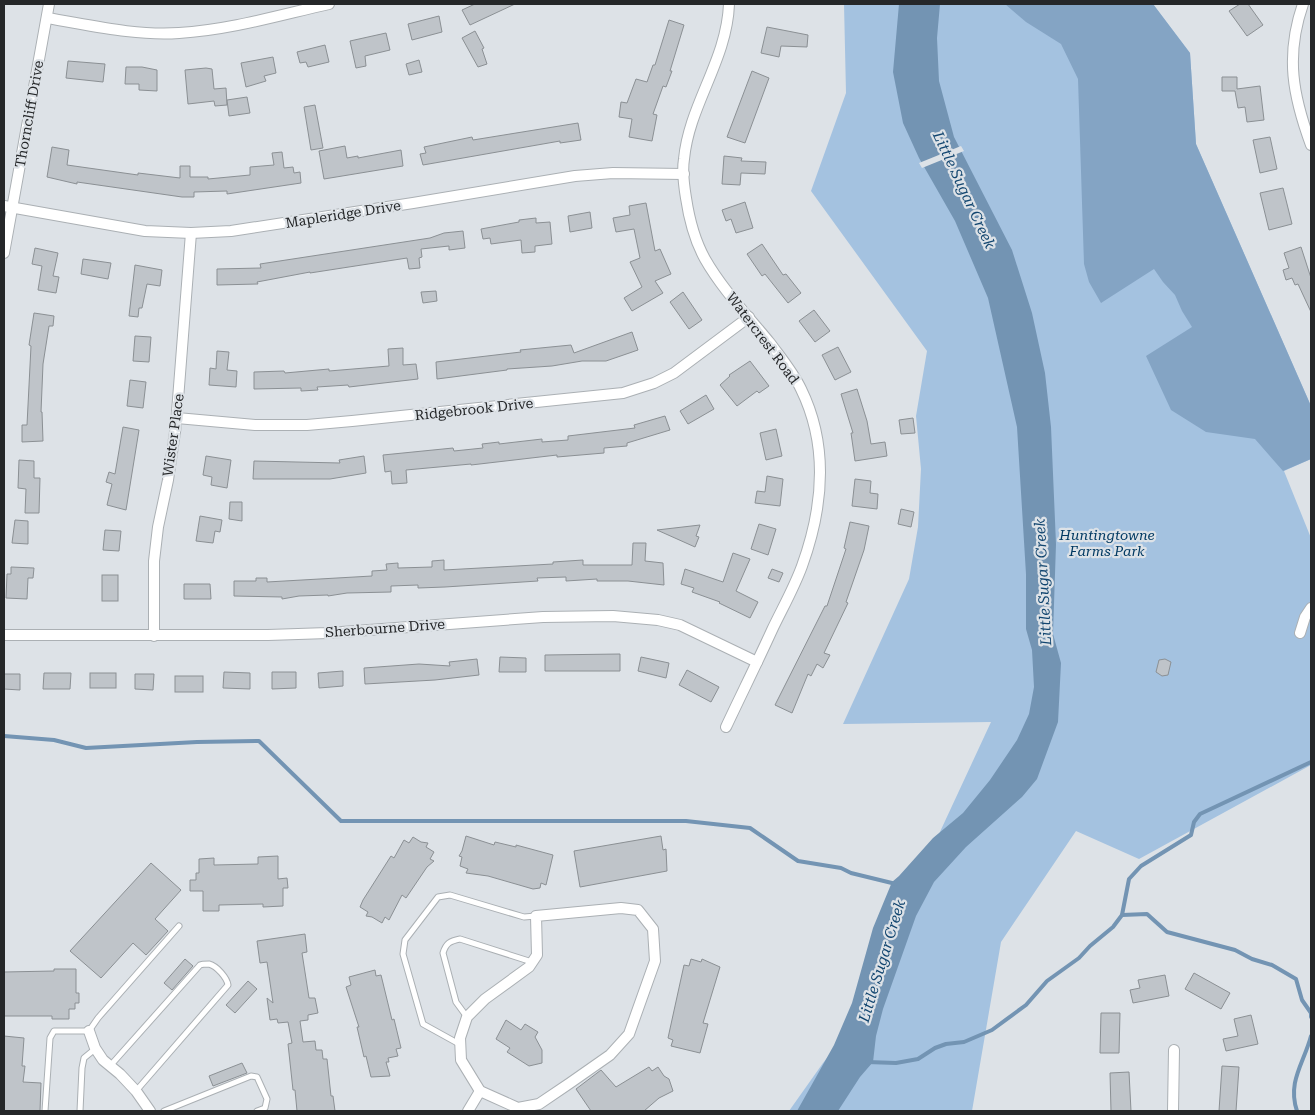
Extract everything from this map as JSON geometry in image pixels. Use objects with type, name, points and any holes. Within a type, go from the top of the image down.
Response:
[{"type":"street","name":"Thorncliff Drive","points":[[4,253],[8,206],[49,4]]},
{"type":"street","points":[[47,18],[127,30],[177,33],[226,27],[329,4]]},
{"type":"street","name":"Watercrest Road","points":[[726,727],[802,566],[817,510],[821,470],[816,432],[801,388],[788,367],[704,258],[690,220],[684,160],[688,140],[726,33],[730,4]]},
{"type":"street","points":[[1303,4],[1294,41],[1293,73],[1296,99],[1311,145]]},
{"type":"street","name":"Mapleridge Drive","points":[[8,206],[145,231],[191,233],[240,229],[575,176],[613,173],[684,174]]},
{"type":"street","name":"Wister Place","points":[[154,636],[154,561],[177,418],[191,233]]},
{"type":"street","name":"Ridgebrook Drive","points":[[177,418],[255,425],[307,425],[352,422],[623,393],[674,374],[749,317]]},
{"type":"street","points":[[1300,633],[1305,617],[1311,608]]},
{"type":"street","name":"Sherbourne Drive","points":[[4,635],[154,636],[328,633],[483,621],[613,616],[658,620],[680,625],[757,662]]},
{"type":"street","points":[[621,908],[638,910],[653,929],[655,961],[630,1034],[610,1055],[539,1104],[518,1110],[480,1091],[461,1060],[460,1038],[467,1017],[485,999],[529,967],[537,955],[536,916],[621,908]]},
{"type":"street","points":[[89,1032],[95,1048],[103,1060],[136,1091],[150,1111]]},
{"type":"street","points":[[1173,1111],[1174,1050]]},
{"type":"street","points":[[468,1111],[480,1091]]},
{"type":"lane","points":[[460,1045],[423,1024],[403,954],[405,940],[438,897],[450,895],[524,917],[536,916]]},
{"type":"lane","points":[[45,1111],[50,1038],[54,1031],[89,1032],[98,1018],[179,926]]},
{"type":"lane","points":[[467,1017],[456,1002],[443,953],[451,940],[460,939],[532,962]]},
{"type":"lane","points":[[110,1066],[200,965],[208,964],[214,966],[228,979],[228,985],[136,1091]]},
{"type":"lane","points":[[80,1111],[84,1058],[95,1048]]},
{"type":"lane","points":[[164,1111],[251,1076],[257,1077],[266,1099],[265,1108],[257,1111]]},
{"type":"green space","name":"Huntingtowne Farms Park","points":[[844,4],[1153,4],[1190,53],[1196,144],[1311,406],[1311,459],[1284,471],[1311,538],[1311,765],[1139,859],[1076,831],[1001,942],[972,1111],[789,1111],[823,1063],[874,999],[939,834],[991,722],[843,724],[909,579],[918,527],[921,469],[916,416],[927,351],[811,191],[846,93]]},
{"type":"shaded area","points":[[1005,4],[1153,4],[1190,53],[1196,144],[1311,406],[1311,459],[1283,471],[1255,439],[1206,432],[1171,410],[1146,356],[1192,327],[1175,295],[1154,269],[1101,303],[1089,282],[1084,264],[1078,79],[1061,44],[1026,22]]},
{"type":"water","name":"Little Sugar Creek","points":[[899,4],[940,4],[937,38],[939,81],[954,137],[1012,250],[1032,313],[1045,373],[1051,427],[1056,544],[1053,634],[1061,663],[1058,722],[1037,779],[1022,797],[966,847],[934,882],[916,916],[883,1009],[876,1036],[873,1062],[860,1077],[838,1111],[797,1111],[834,1045],[852,1003],[873,928],[892,882],[933,838],[963,813],[990,780],[1017,740],[1029,714],[1034,687],[1032,650],[1026,629],[1026,574],[1017,427],[988,298],[955,221],[919,158],[903,123],[893,72]]},
{"type":"pier","points":[[961,146],[964,151],[922,168],[919,163]]},
{"type":"building","points":[[475,4],[515,4],[470,25],[462,10]]},
{"type":"building","points":[[1240,4],[1248,4],[1263,25],[1247,36],[1229,11]]},
{"type":"building","points":[[439,16],[442,32],[412,40],[408,24]]},
{"type":"building","points":[[669,20],[684,25],[670,71],[672,71],[666,87],[663,86],[653,114],[657,115],[652,141],[629,137],[632,119],[619,117],[621,102],[627,103],[636,79],[647,82],[653,65],[655,65]]},
{"type":"building","points":[[767,27],[808,35],[807,47],[781,46],[779,57],[761,53]]},
{"type":"building","points":[[475,31],[484,48],[482,49],[487,64],[478,67],[462,38]]},
{"type":"building","points":[[386,33],[390,50],[365,56],[366,66],[356,68],[350,41]]},
{"type":"building","points":[[325,45],[329,62],[308,67],[306,62],[300,63],[297,52]]},
{"type":"building","points":[[273,57],[276,73],[264,76],[266,81],[246,87],[241,63]]},
{"type":"building","points":[[419,60],[422,72],[409,75],[406,64]]},
{"type":"building","points":[[68,61],[105,64],[103,82],[66,78]]},
{"type":"building","points":[[126,67],[142,67],[157,70],[157,91],[139,90],[139,84],[125,84]]},
{"type":"building","points":[[212,69],[214,89],[226,88],[227,105],[215,106],[214,101],[188,104],[185,70]]},
{"type":"building","points":[[752,71],[769,78],[745,143],[727,137]]},
{"type":"building","points":[[1222,77],[1237,77],[1237,89],[1260,86],[1264,120],[1247,122],[1245,107],[1238,108],[1235,91],[1222,91]]},
{"type":"building","points":[[247,97],[250,113],[229,116],[227,100]]},
{"type":"building","points":[[315,105],[323,148],[311,150],[304,107]]},
{"type":"building","points":[[578,123],[581,140],[560,143],[560,141],[423,165],[420,154],[426,153],[424,147],[472,137],[473,140]]},
{"type":"building","points":[[1270,137],[1277,169],[1260,173],[1253,140]]},
{"type":"building","points":[[345,146],[347,158],[358,156],[358,158],[401,150],[403,166],[324,179],[319,151]]},
{"type":"building","points":[[52,147],[69,150],[67,165],[138,175],[138,173],[180,178],[180,166],[190,166],[190,177],[208,177],[208,179],[250,175],[250,167],[274,165],[272,153],[282,152],[284,168],[293,167],[294,173],[300,172],[301,183],[227,194],[227,191],[194,192],[194,197],[182,197],[77,182],[77,184],[47,177]]},
{"type":"building","points":[[724,156],[742,158],[741,161],[766,162],[765,174],[741,173],[740,185],[722,184]]},
{"type":"building","points":[[1283,188],[1292,224],[1269,230],[1260,193]]},
{"type":"building","points":[[745,202],[753,228],[736,233],[731,219],[726,221],[722,210]]},
{"type":"building","points":[[646,203],[655,251],[660,249],[671,274],[655,281],[663,293],[632,311],[624,298],[642,287],[630,262],[640,258],[634,229],[616,232],[613,218],[630,215],[629,206]]},
{"type":"building","points":[[590,212],[592,228],[570,232],[568,216]]},
{"type":"building","points":[[536,218],[536,223],[550,222],[552,244],[535,246],[535,252],[522,253],[521,240],[491,244],[490,238],[483,239],[481,229]]},
{"type":"building","points":[[463,231],[465,248],[449,250],[449,246],[421,249],[422,257],[419,258],[420,268],[409,269],[407,258],[310,272],[257,282],[258,284],[217,285],[217,269],[261,268],[260,264],[430,238],[444,233]]},
{"type":"building","points":[[762,244],[783,275],[786,274],[801,293],[788,303],[765,274],[762,276],[747,254]]},
{"type":"building","points":[[1301,247],[1311,278],[1311,312],[1298,284],[1295,285],[1292,278],[1286,280],[1283,270],[1289,268],[1284,253]]},
{"type":"building","points":[[35,248],[58,253],[53,276],[59,277],[56,293],[38,290],[42,266],[32,264]]},
{"type":"building","points":[[83,259],[111,263],[108,279],[81,274]]},
{"type":"building","points":[[135,265],[162,270],[160,286],[147,284],[138,317],[129,316]]},
{"type":"building","points":[[436,291],[437,301],[423,303],[421,292]]},
{"type":"building","points":[[683,292],[702,320],[689,329],[670,302]]},
{"type":"building","points":[[814,310],[830,331],[815,342],[799,321]]},
{"type":"building","points":[[34,313],[54,316],[53,326],[49,326],[43,364],[41,412],[43,441],[22,442],[22,425],[27,425],[31,346],[29,345]]},
{"type":"building","points":[[632,332],[638,350],[606,361],[582,361],[437,379],[436,362],[571,345],[574,353]]},
{"type":"building","points":[[135,336],[151,337],[149,362],[133,361]]},
{"type":"building","points":[[838,347],[851,372],[835,380],[822,355]]},
{"type":"building","points":[[403,348],[403,365],[416,364],[418,379],[349,387],[348,385],[317,387],[318,390],[301,391],[301,388],[254,389],[254,372],[284,371],[285,373],[389,366],[388,349]]},
{"type":"building","points":[[217,351],[229,352],[227,370],[237,371],[236,387],[209,385],[210,368],[216,369]]},
{"type":"building","points":[[750,361],[769,386],[759,393],[757,391],[737,406],[720,385],[729,375]]},
{"type":"building","points":[[130,380],[146,382],[143,408],[127,406]]},
{"type":"building","points":[[857,389],[867,421],[871,444],[885,442],[887,456],[855,461],[851,433],[853,433],[841,394]]},
{"type":"building","points":[[706,395],[714,409],[688,424],[680,411]]},
{"type":"building","points":[[665,416],[670,430],[627,443],[627,446],[604,448],[604,453],[557,457],[557,455],[406,470],[407,483],[392,484],[391,471],[385,472],[383,455],[453,448],[454,451],[483,448],[482,444],[499,442],[499,444],[542,439],[542,442],[568,440],[568,436],[635,428],[634,425]]},
{"type":"building","points":[[913,418],[915,433],[901,434],[899,420]]},
{"type":"building","points":[[123,427],[139,430],[126,510],[107,505],[112,484],[106,482],[109,472],[115,474]]},
{"type":"building","points":[[776,429],[782,456],[766,460],[760,433]]},
{"type":"building","points":[[206,456],[231,460],[227,488],[211,485],[212,477],[203,475]]},
{"type":"building","points":[[364,456],[366,473],[330,479],[253,479],[254,461],[340,463],[339,460]]},
{"type":"building","points":[[19,460],[34,461],[34,478],[40,478],[39,513],[25,513],[26,489],[18,488]]},
{"type":"building","points":[[767,476],[783,479],[780,506],[755,503],[757,491],[765,492]]},
{"type":"building","points":[[855,479],[871,481],[870,493],[878,494],[877,509],[852,506]]},
{"type":"building","points":[[230,502],[242,502],[242,521],[229,519]]},
{"type":"building","points":[[901,509],[914,512],[911,527],[898,524]]},
{"type":"building","points":[[200,516],[222,520],[220,532],[215,531],[213,543],[196,541]]},
{"type":"building","points":[[15,520],[28,521],[28,544],[12,543]]},
{"type":"building","points":[[850,522],[869,526],[864,550],[846,602],[848,603],[824,653],[830,655],[823,668],[817,664],[811,676],[808,674],[792,713],[775,705],[825,606],[827,606],[846,549],[844,548]]},
{"type":"building","points":[[759,524],[776,529],[768,555],[751,549]]},
{"type":"building","points":[[700,525],[696,536],[699,537],[695,547],[657,530]]},
{"type":"building","points":[[105,530],[121,531],[119,551],[103,550]]},
{"type":"building","points":[[633,543],[646,543],[645,561],[663,563],[664,585],[628,581],[597,581],[597,579],[566,581],[566,577],[537,578],[538,581],[445,587],[391,586],[391,592],[299,596],[282,599],[282,597],[234,596],[234,581],[256,581],[256,578],[267,578],[267,582],[372,576],[372,571],[387,570],[386,564],[398,563],[398,568],[432,567],[432,561],[444,560],[444,570],[553,564],[553,562],[583,560],[583,565],[632,565]]},
{"type":"building","points":[[733,553],[750,559],[736,591],[758,602],[750,618],[720,602],[692,592],[694,588],[681,584],[685,569],[723,582]]},
{"type":"building","points":[[11,567],[34,568],[33,578],[28,578],[27,599],[6,598],[7,574],[11,574]]},
{"type":"building","points":[[772,569],[783,573],[779,582],[768,578]]},
{"type":"building","points":[[102,575],[118,575],[118,601],[102,601]]},
{"type":"building","points":[[184,584],[210,584],[211,599],[184,599]]},
{"type":"building","points":[[620,654],[620,671],[545,671],[545,655]]},
{"type":"building","points":[[500,657],[526,658],[526,672],[499,672]]},
{"type":"building","points":[[641,657],[669,663],[666,678],[638,671]]},
{"type":"building","points":[[477,659],[479,675],[435,680],[365,684],[364,668],[419,664],[450,666],[449,662]]},
{"type":"building","points":[[1165,659],[1171,662],[1168,675],[1162,676],[1156,672],[1159,660]]},
{"type":"building","points":[[687,670],[719,687],[711,702],[679,685]]},
{"type":"building","points":[[343,671],[343,686],[319,688],[318,673]]},
{"type":"building","points":[[224,672],[250,673],[250,689],[223,688]]},
{"type":"building","points":[[272,672],[296,672],[296,688],[272,689]]},
{"type":"building","points":[[44,673],[71,673],[70,689],[43,689]]},
{"type":"building","points":[[90,673],[116,673],[116,688],[90,688]]},
{"type":"building","points":[[4,674],[20,674],[20,690],[4,689]]},
{"type":"building","points":[[135,674],[154,674],[153,690],[135,689]]},
{"type":"building","points":[[175,676],[203,676],[203,692],[175,692]]},
{"type":"building","points":[[466,836],[494,845],[495,842],[516,847],[516,845],[553,855],[546,885],[541,883],[540,888],[533,889],[488,876],[466,873],[468,869],[460,866],[462,857],[459,856]]},
{"type":"building","points":[[661,836],[663,850],[666,849],[667,871],[580,887],[574,851]]},
{"type":"building","points":[[413,837],[421,842],[428,843],[426,847],[434,852],[430,859],[434,861],[427,867],[406,898],[402,895],[389,920],[385,917],[382,923],[366,916],[368,912],[360,907],[363,900],[391,856],[394,858],[404,840],[409,843]]},
{"type":"building","points":[[278,856],[278,879],[287,878],[288,888],[283,888],[283,906],[263,907],[263,904],[219,905],[219,911],[203,911],[203,891],[190,891],[190,880],[196,880],[196,873],[199,873],[199,859],[214,858],[214,865],[258,864],[258,857]]},
{"type":"building","points":[[151,863],[181,890],[155,919],[168,931],[146,955],[133,943],[101,978],[70,951]]},
{"type":"building","points":[[305,934],[307,952],[302,953],[309,998],[315,998],[318,1013],[308,1015],[308,1020],[300,1021],[303,1042],[315,1041],[316,1050],[322,1050],[323,1059],[327,1059],[331,1096],[333,1096],[335,1111],[297,1111],[288,1044],[292,1043],[288,1022],[278,1023],[277,1019],[270,1020],[267,998],[273,1003],[267,962],[260,963],[257,941]]},
{"type":"building","points":[[185,959],[193,966],[172,990],[164,983]]},
{"type":"building","points":[[691,959],[701,962],[702,959],[720,967],[703,1023],[708,1024],[700,1053],[671,1046],[673,1040],[668,1038],[684,965],[689,966]]},
{"type":"building","points":[[54,969],[76,969],[76,993],[79,993],[79,1003],[75,1003],[75,1009],[69,1009],[69,1019],[52,1019],[52,1016],[4,1016],[4,972],[54,971]]},
{"type":"building","points":[[375,970],[376,976],[381,975],[401,1048],[396,1049],[398,1056],[388,1058],[389,1062],[386,1062],[390,1076],[371,1077],[366,1056],[364,1057],[357,1027],[359,1027],[346,987],[351,985],[349,977]]},
{"type":"building","points":[[1194,973],[1230,993],[1221,1009],[1185,989]]},
{"type":"building","points":[[1165,975],[1169,996],[1133,1003],[1130,990],[1140,988],[1138,980]]},
{"type":"building","points":[[248,981],[257,989],[235,1013],[226,1005]]},
{"type":"building","points":[[1101,1013],[1120,1013],[1119,1053],[1100,1053]]},
{"type":"building","points":[[1251,1015],[1258,1044],[1226,1051],[1223,1039],[1238,1036],[1234,1019]]},
{"type":"building","points":[[506,1020],[521,1030],[525,1024],[538,1032],[535,1037],[542,1050],[542,1063],[529,1066],[507,1052],[510,1048],[496,1039]]},
{"type":"building","points":[[4,1036],[24,1038],[22,1066],[25,1066],[23,1082],[41,1083],[40,1111],[4,1111]]},
{"type":"building","points":[[242,1063],[247,1073],[213,1086],[209,1076]]},
{"type":"building","points":[[1222,1066],[1239,1067],[1236,1111],[1219,1111]]},
{"type":"building","points":[[649,1067],[652,1071],[658,1067],[664,1076],[669,1079],[673,1091],[659,1098],[644,1111],[591,1111],[576,1089],[601,1070],[616,1087]]},
{"type":"building","points":[[1129,1072],[1131,1111],[1111,1111],[1110,1073]]},
{"type":"waterway","points":[[4,736],[54,740],[86,748],[197,742],[259,741],[341,821],[686,821],[750,828],[798,861],[841,868],[851,873],[896,884]]},
{"type":"waterway","points":[[867,1062],[896,1063],[918,1059],[935,1048],[946,1044],[964,1042],[992,1030],[1026,1005],[1047,981],[1079,958],[1113,927],[1122,915],[1129,879],[1141,866],[1191,835],[1194,822],[1200,814],[1311,762]]},
{"type":"waterway","points":[[1122,915],[1147,914],[1167,932],[1235,950],[1252,959],[1272,965],[1296,979],[1302,1000],[1311,1013],[1311,1017]]},
{"type":"waterway","points":[[1297,1111],[1294,1101],[1295,1082],[1311,1036]]}]
